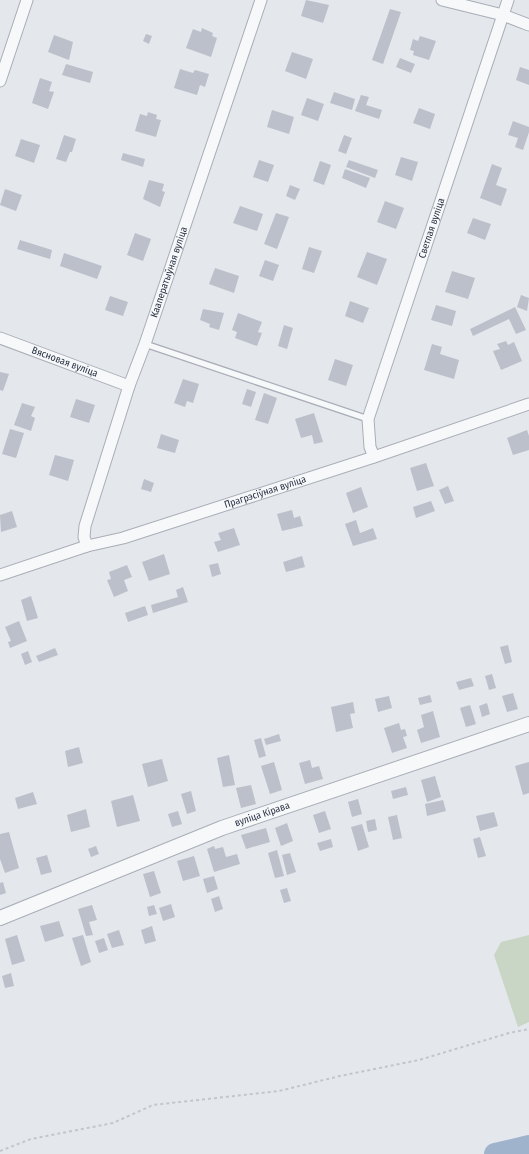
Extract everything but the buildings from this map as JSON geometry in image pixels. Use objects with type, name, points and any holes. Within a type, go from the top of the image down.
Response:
[{"type":"street","points":[[0,82],[27,0]]},
{"type":"street","name":"Кааператыўная вуліца","points":[[87,546],[84,537],[85,526],[129,386],[145,344],[261,0]]},
{"type":"street","points":[[442,0],[503,15],[529,25]]},
{"type":"street","name":"Светлая вуліца","points":[[374,457],[370,447],[368,419],[508,0]]},
{"type":"street","name":"Вясновая вуліца","points":[[0,338],[129,386]]},
{"type":"street","name":"Прагрэсіўная вуліца","points":[[0,575],[87,546],[123,538],[374,457],[529,404]]},
{"type":"street","name":"вуліца Кірава","points":[[0,918],[222,828],[529,724]]},
{"type":"lane","points":[[145,344],[368,419]]},
{"type":"path","points":[[0,1151],[31,1139],[113,1123],[153,1105],[279,1091],[340,1076],[419,1060],[509,1033],[529,1029]]},
{"type":"green space","points":[[529,935],[529,1022],[518,1027],[494,955],[501,942]]},
{"type":"waterway","points":[[495,1154],[529,1146]]}]
